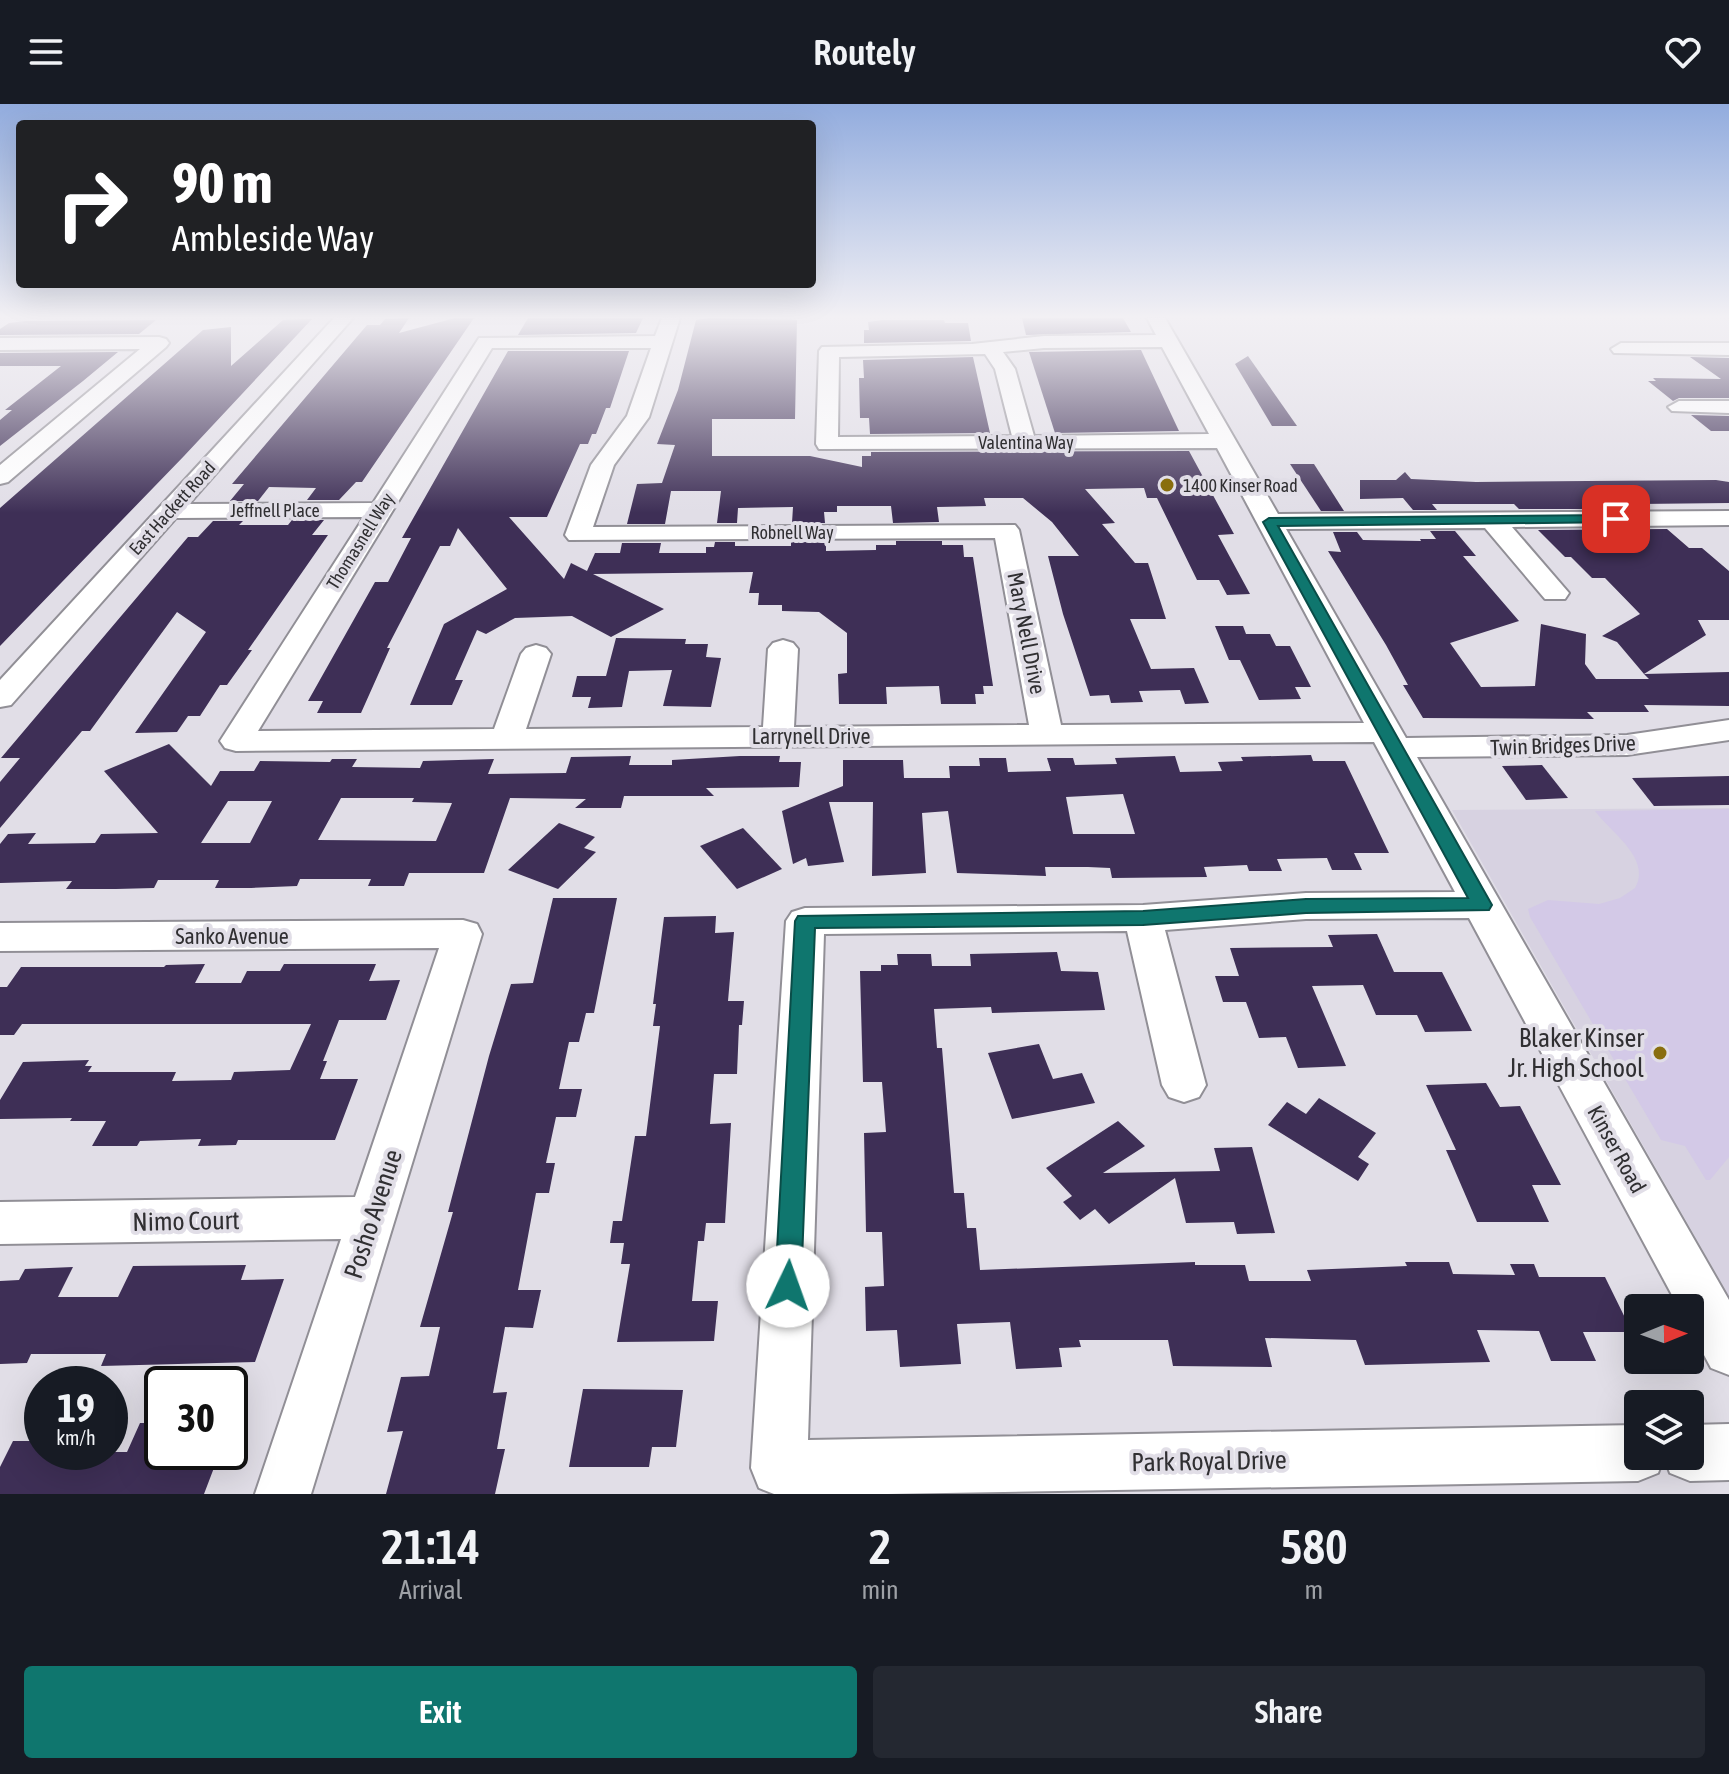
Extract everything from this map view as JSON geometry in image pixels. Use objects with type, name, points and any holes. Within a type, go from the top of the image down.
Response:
[{"type":"street","points":[[0,477],[112,383]]},
{"type":"street","name":"East Hackett Road","points":[[0,698],[286,383]]},
{"type":"street","name":"Thomasnell Way","points":[[236,741],[460,383]]},
{"type":"street","name":"Robnell Way","points":[[649,383],[638,417],[603,465],[578,535],[1006,530]]},
{"type":"street","name":"Valentina Way","points":[[828,383],[827,444],[1224,441]]},
{"type":"street","points":[[1009,383],[1025,442]]},
{"type":"street","name":"Kinser Road","points":[[1192,383],[1729,1350]]},
{"type":"street","points":[[1679,407],[1729,407]]},
{"type":"street","name":"Jeffnell Place","points":[[170,511],[380,510]]},
{"type":"street","points":[[1269,522],[1719,518],[1729,535]]},
{"type":"street","points":[[1492,520],[1555,593]]},
{"type":"street","name":"Mary Nell Drive","points":[[1006,530],[1047,735]]},
{"type":"street","points":[[778,737],[783,649]]},
{"type":"street","points":[[507,739],[536,654]]},
{"type":"street","name":"Twin Bridges Drive","points":[[1390,740],[1627,745],[1729,730]]},
{"type":"street","name":"Larrynell Drive","points":[[236,741],[1047,735],[1390,740]]},
{"type":"street","points":[[1184,1085],[1143,918],[1306,906],[1482,905]]},
{"type":"street","name":"Park Royal Drive","points":[[1143,918],[805,921],[779,1468],[1624,1453]]},
{"type":"street","name":"Sanko Avenue","points":[[0,937],[463,934]]},
{"type":"street","name":"Posho Avenue","points":[[283,1494],[463,934]]},
{"type":"street","name":"Nimo Court","points":[[0,1223],[372,1218]]},
{"type":"street","points":[[1704,1453],[1729,1452]]},
{"type":"shaded area","name":"Blaker Kinser Jr. High School","points":[[1729,808],[1729,1296],[1452,810]]},
{"type":"shaded area","name":"Blaker Kinser Jr. High School","points":[[1729,809],[1729,1157],[1710,1180],[1706,1180],[1685,1146],[1661,1140],[1528,909],[1548,900],[1599,904],[1620,898],[1635,888],[1639,877],[1634,856],[1595,811]]},
{"type":"building","points":[[40,383],[81,383],[0,446],[0,420],[12,410],[5,410]]},
{"type":"building","points":[[143,383],[252,383],[0,646],[0,508]]},
{"type":"building","points":[[318,383],[430,383],[362,482],[356,482],[339,500],[307,500],[316,488],[269,487],[258,501],[230,501],[244,484],[232,484]]},
{"type":"building","points":[[490,383],[618,383],[610,408],[606,408],[596,434],[592,434],[588,444],[580,444],[547,517],[509,517],[564,579],[571,563],[587,571],[595,553],[620,553],[622,543],[661,543],[659,553],[706,553],[706,547],[714,547],[715,542],[735,542],[735,546],[791,546],[791,542],[826,542],[826,551],[876,550],[876,545],[896,545],[896,541],[942,541],[942,545],[963,545],[964,557],[973,557],[993,686],[983,686],[984,694],[975,694],[976,704],[941,704],[939,686],[886,687],[887,704],[839,704],[838,674],[847,673],[847,633],[819,612],[782,611],[782,605],[758,605],[759,593],[749,593],[753,572],[593,574],[664,609],[611,637],[572,616],[515,618],[486,634],[477,630],[455,680],[463,680],[452,705],[410,705],[444,624],[507,589],[458,528],[450,546],[440,546],[387,648],[390,648],[361,713],[317,713],[323,701],[308,701],[375,582],[388,582],[411,538],[402,538]]},
{"type":"building","points":[[680,383],[796,383],[795,419],[712,419],[712,456],[810,456],[862,467],[862,456],[871,456],[871,452],[1189,451],[1234,534],[1218,535],[1250,594],[1227,595],[1219,580],[1197,580],[1157,498],[1147,498],[1144,488],[1085,489],[1115,523],[1102,524],[1135,563],[1148,563],[1166,619],[1130,619],[1151,669],[1194,668],[1209,703],[1185,704],[1180,690],[1139,691],[1143,702],[1111,703],[1109,695],[1090,696],[1048,556],[1079,556],[1052,522],[1023,498],[984,498],[986,506],[937,507],[939,522],[893,523],[891,506],[837,506],[837,512],[824,512],[825,523],[792,523],[793,507],[738,508],[737,523],[717,523],[721,491],[671,491],[665,524],[627,524],[637,484],[662,483],[675,445],[657,444]]},
{"type":"building","points":[[859,383],[979,383],[990,433],[870,434],[869,418],[860,418]]},
{"type":"building","points":[[1039,383],[1156,383],[1179,431],[1055,433]]},
{"type":"building","points":[[1246,383],[1267,383],[1297,426],[1272,426]]},
{"type":"building","points":[[1650,383],[1729,383],[1729,398],[1679,398],[1673,401]]},
{"type":"building","points":[[1691,415],[1729,416],[1729,431],[1711,431]]},
{"type":"building","points":[[1290,464],[1314,464],[1344,511],[1321,511]]},
{"type":"building","points":[[1405,472],[1411,479],[1476,482],[1716,480],[1729,482],[1729,503],[1639,504],[1644,509],[1519,509],[1514,504],[1432,504],[1437,510],[1413,510],[1403,498],[1360,499],[1360,480],[1396,480]]},
{"type":"building","points":[[292,520],[324,520],[312,535],[328,535],[248,650],[252,650],[227,685],[220,685],[200,716],[188,716],[177,732],[135,733],[206,632],[177,612],[90,731],[82,731],[0,828],[0,782],[20,758],[1,758],[188,537],[198,537],[213,521],[243,521],[239,525],[288,525]]},
{"type":"building","points":[[1667,529],[1689,548],[1702,548],[1729,571],[1729,620],[1698,620],[1706,635],[1644,674],[1617,642],[1602,636],[1640,614],[1605,578],[1592,578],[1538,530]]},
{"type":"building","points":[[1430,531],[1455,531],[1476,556],[1463,556],[1519,621],[1450,643],[1481,687],[1535,686],[1541,624],[1586,634],[1585,664],[1596,679],[1649,679],[1644,674],[1729,672],[1729,706],[1644,705],[1649,712],[1587,712],[1594,719],[1423,718],[1403,685],[1408,685],[1386,645],[1328,551],[1341,552],[1333,532],[1357,532],[1363,540],[1436,539]]},
{"type":"building","points":[[1215,626],[1243,626],[1246,634],[1270,634],[1276,646],[1290,646],[1311,687],[1295,687],[1301,699],[1259,700],[1240,660],[1229,660]]},
{"type":"building","points":[[616,638],[686,639],[685,644],[708,644],[706,657],[721,658],[711,707],[663,706],[672,670],[629,671],[622,707],[588,708],[591,697],[572,697],[577,676],[606,676]]},
{"type":"building","points":[[169,744],[211,786],[220,771],[254,771],[260,761],[330,762],[332,759],[357,759],[352,767],[420,768],[423,761],[494,759],[488,774],[566,773],[571,757],[631,756],[629,765],[672,765],[672,760],[740,756],[780,756],[779,762],[801,762],[799,787],[706,788],[714,796],[624,796],[621,808],[575,808],[586,799],[510,798],[484,873],[409,873],[404,886],[368,886],[371,879],[300,879],[297,886],[251,888],[215,888],[219,880],[158,880],[154,888],[116,889],[66,889],[72,881],[0,883],[0,844],[8,834],[36,833],[28,844],[95,843],[101,834],[158,833],[104,771]],"holes":[[[341,798],[414,798],[412,802],[452,803],[436,841],[318,840]],[[228,801],[272,801],[250,843],[201,843]]]},
{"type":"building","points":[[1311,755],[1313,761],[1345,761],[1389,853],[1354,853],[1362,870],[1332,870],[1327,858],[1277,859],[1282,871],[1249,871],[1247,865],[1204,867],[1207,877],[1112,878],[1110,868],[1088,867],[1045,867],[1046,876],[957,873],[948,811],[922,813],[926,873],[872,876],[873,802],[829,802],[844,862],[808,866],[806,858],[793,864],[782,811],[843,786],[843,760],[903,760],[904,778],[950,778],[949,766],[980,766],[979,758],[1006,758],[1008,772],[1051,771],[1047,758],[1073,758],[1075,765],[1117,764],[1115,758],[1175,756],[1180,772],[1222,771],[1218,762],[1243,761],[1241,757]],"holes":[[[1123,794],[1135,834],[1073,834],[1066,797]]]},
{"type":"building","points":[[1542,765],[1568,798],[1526,800],[1502,766]]},
{"type":"building","points":[[1729,776],[1729,805],[1654,806],[1632,778]]},
{"type":"building","points":[[559,823],[595,837],[584,848],[596,852],[558,889],[508,870]]},
{"type":"building","points":[[743,828],[782,869],[737,889],[700,846]]},
{"type":"building","points":[[553,898],[617,898],[594,1013],[586,1013],[579,1042],[569,1042],[559,1089],[582,1089],[576,1117],[556,1117],[546,1163],[555,1163],[549,1193],[536,1193],[518,1290],[541,1290],[533,1328],[505,1327],[493,1393],[507,1392],[497,1449],[505,1449],[495,1494],[386,1494],[403,1431],[387,1432],[401,1377],[429,1376],[440,1327],[420,1327],[453,1212],[448,1212],[489,1056],[511,984],[533,983]]},
{"type":"building","points":[[716,916],[715,933],[734,932],[728,1001],[744,1001],[742,1025],[739,1025],[737,1074],[714,1074],[710,1124],[731,1123],[725,1223],[706,1223],[704,1241],[698,1241],[692,1301],[718,1301],[714,1341],[617,1342],[630,1264],[621,1264],[624,1243],[610,1243],[613,1221],[622,1221],[635,1136],[646,1136],[660,1026],[653,1026],[656,1004],[653,1004],[664,917]]},
{"type":"building","points":[[1377,934],[1394,972],[1442,972],[1472,1031],[1425,1032],[1417,1015],[1376,1015],[1363,985],[1312,986],[1346,1066],[1298,1068],[1286,1037],[1259,1038],[1246,1002],[1223,1002],[1215,976],[1239,976],[1230,948],[1333,947],[1328,935]]},
{"type":"building","points":[[1057,952],[1061,971],[1098,972],[1105,1010],[992,1013],[991,1007],[934,1009],[937,1048],[942,1048],[954,1193],[964,1193],[967,1228],[976,1228],[980,1270],[1195,1262],[1195,1265],[1245,1265],[1249,1281],[1311,1281],[1307,1270],[1407,1266],[1405,1262],[1449,1262],[1453,1274],[1515,1275],[1510,1264],[1534,1264],[1539,1277],[1605,1277],[1624,1316],[1624,1332],[1583,1332],[1596,1361],[1551,1361],[1539,1331],[1477,1330],[1490,1362],[1365,1365],[1356,1340],[1265,1338],[1272,1367],[1173,1366],[1168,1340],[1079,1340],[1081,1347],[1059,1348],[1062,1367],[1016,1369],[1010,1322],[957,1324],[961,1364],[900,1367],[897,1330],[866,1331],[865,1287],[884,1286],[882,1232],[866,1232],[864,1133],[886,1132],[882,1082],[863,1082],[860,971],[881,971],[881,965],[898,965],[897,954],[931,954],[932,966],[971,966],[970,954]]},
{"type":"building","points":[[205,964],[195,983],[241,983],[247,971],[280,971],[284,964],[376,964],[369,981],[400,980],[386,1020],[339,1020],[323,1061],[327,1061],[320,1079],[358,1079],[335,1140],[238,1140],[236,1145],[198,1146],[201,1139],[140,1141],[137,1146],[92,1146],[106,1121],[0,1119],[0,1100],[23,1062],[89,1060],[85,1066],[92,1066],[88,1072],[176,1072],[172,1081],[231,1080],[234,1072],[290,1070],[311,1024],[22,1024],[14,1035],[0,1035],[0,987],[7,987],[21,967]]},
{"type":"building","points":[[1039,1044],[1053,1079],[1082,1073],[1095,1103],[1012,1119],[988,1053]]},
{"type":"building","points":[[1486,1083],[1500,1107],[1520,1106],[1561,1185],[1532,1185],[1549,1222],[1477,1222],[1446,1150],[1456,1150],[1426,1085]]},
{"type":"building","points":[[1319,1098],[1376,1133],[1358,1157],[1369,1164],[1358,1181],[1268,1125],[1287,1102],[1306,1114]]},
{"type":"building","points":[[1118,1121],[1145,1146],[1103,1173],[1220,1171],[1214,1148],[1252,1147],[1275,1233],[1237,1234],[1234,1222],[1186,1223],[1175,1178],[1109,1224],[1095,1209],[1080,1220],[1063,1202],[1072,1196],[1046,1168]]},
{"type":"building","points":[[246,1265],[241,1280],[284,1279],[255,1362],[101,1366],[106,1354],[31,1354],[27,1363],[0,1364],[0,1281],[19,1280],[25,1269],[73,1267],[58,1297],[118,1297],[133,1266]]},
{"type":"building","points":[[583,1389],[683,1390],[676,1447],[652,1447],[649,1467],[569,1467]]},
{"type":"building","points":[[140,1423],[144,1423],[144,1470],[213,1470],[204,1494],[0,1494],[0,1467],[13,1441],[24,1441],[24,1470],[128,1470],[128,1450]]},
{"type":"place","name":"1400 Kinser Road","points":[[1167,485]]},
{"type":"place","name":"Blaker Kinser Jr. High School","points":[[1660,1053]]},
{"type":"route","points":[[788,1286],[805,921],[1143,918],[1231,914],[1306,906],[1482,905],[1269,522],[1616,519]]}]
